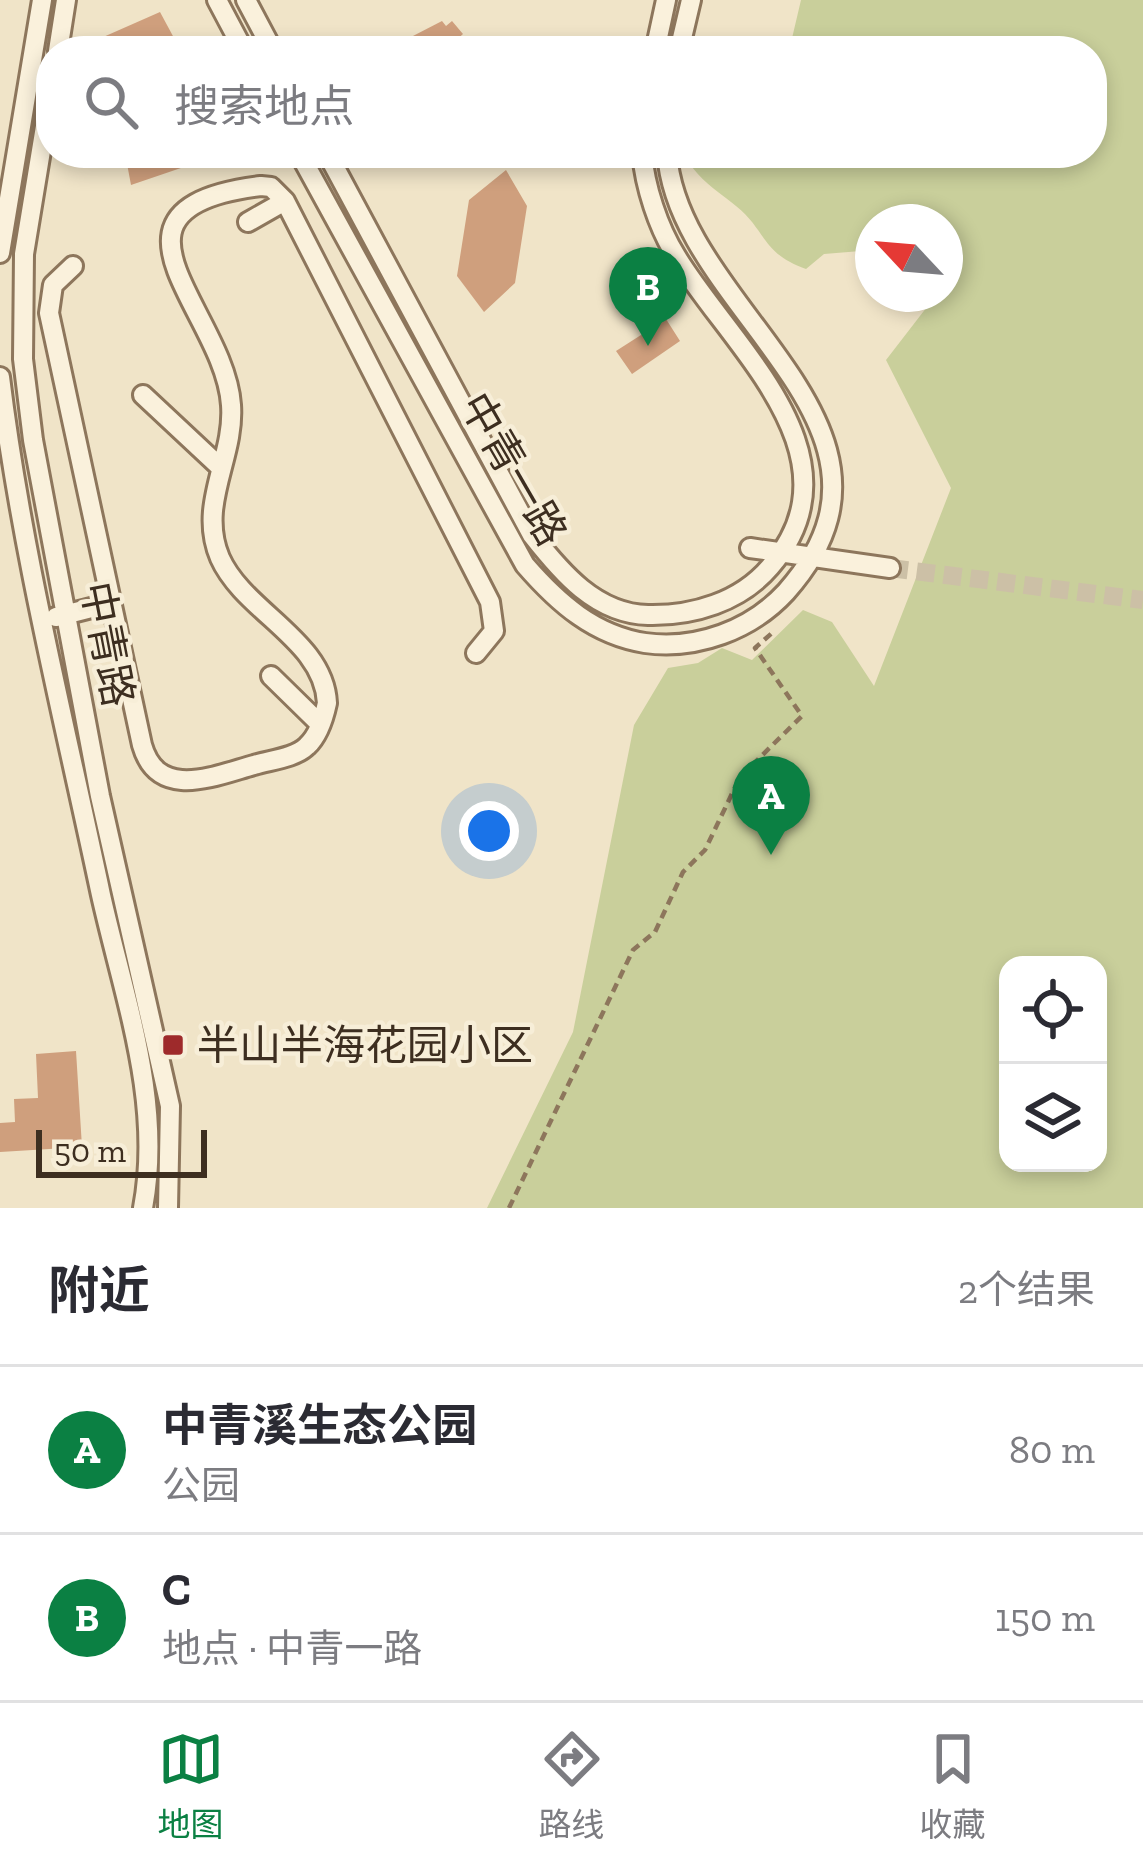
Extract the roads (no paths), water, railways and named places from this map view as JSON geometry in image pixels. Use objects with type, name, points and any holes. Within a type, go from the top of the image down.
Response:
[{"type":"street","points":[[36,36],[42,0]]},
{"type":"street","points":[[60,36],[66,0]]},
{"type":"street","points":[[217,0],[236,36]]},
{"type":"street","points":[[245,0],[265,36]]},
{"type":"street","points":[[658,36],[666,0]]},
{"type":"street","points":[[683,36],[691,0]]},
{"type":"street","points":[[0,253],[36,36]]},
{"type":"street","name":"中青路","points":[[38,168],[24,254],[21,324],[33,440],[100,796],[167,1091],[173,1153],[168,1208]]},
{"type":"street","name":"中青一路","points":[[307,168],[513,548],[550,593],[591,625],[661,644],[718,636],[772,608],[811,556],[830,494],[824,434],[811,403],[696,235],[677,197],[670,168]]},
{"type":"street","name":"中青一路","points":[[335,168],[532,535],[563,575],[596,599],[638,615],[677,616],[755,584],[782,553]]},
{"type":"street","points":[[645,168],[654,206],[673,252],[791,425],[803,490],[782,553]]},
{"type":"street","points":[[73,266],[53,285],[49,313],[142,745],[162,775],[198,781],[294,754],[308,746],[327,696],[320,674],[237,584],[220,557],[212,511],[231,418],[227,378],[172,264],[170,232],[190,204],[248,188],[272,188],[285,201],[490,602],[494,631],[476,653]]},
{"type":"street","points":[[248,222],[285,201]]},
{"type":"street","points":[[375,376],[428,344]]},
{"type":"street","name":"中青路","points":[[0,377],[45,620],[144,1079],[151,1147],[143,1208]]},
{"type":"street","points":[[142,395],[220,467]]},
{"type":"street","points":[[750,548],[890,568]]},
{"type":"street","points":[[45,620],[112,603]]},
{"type":"street","points":[[271,676],[320,724]]},
{"type":"tunnel","points":[[890,568],[1143,600]]},
{"type":"place","name":"C","points":[[648,346]]},
{"type":"place","name":"中青溪生态公园","points":[[771,855]]},
{"type":"place","name":"半山半海花园小区","points":[[173,1045]]}]
